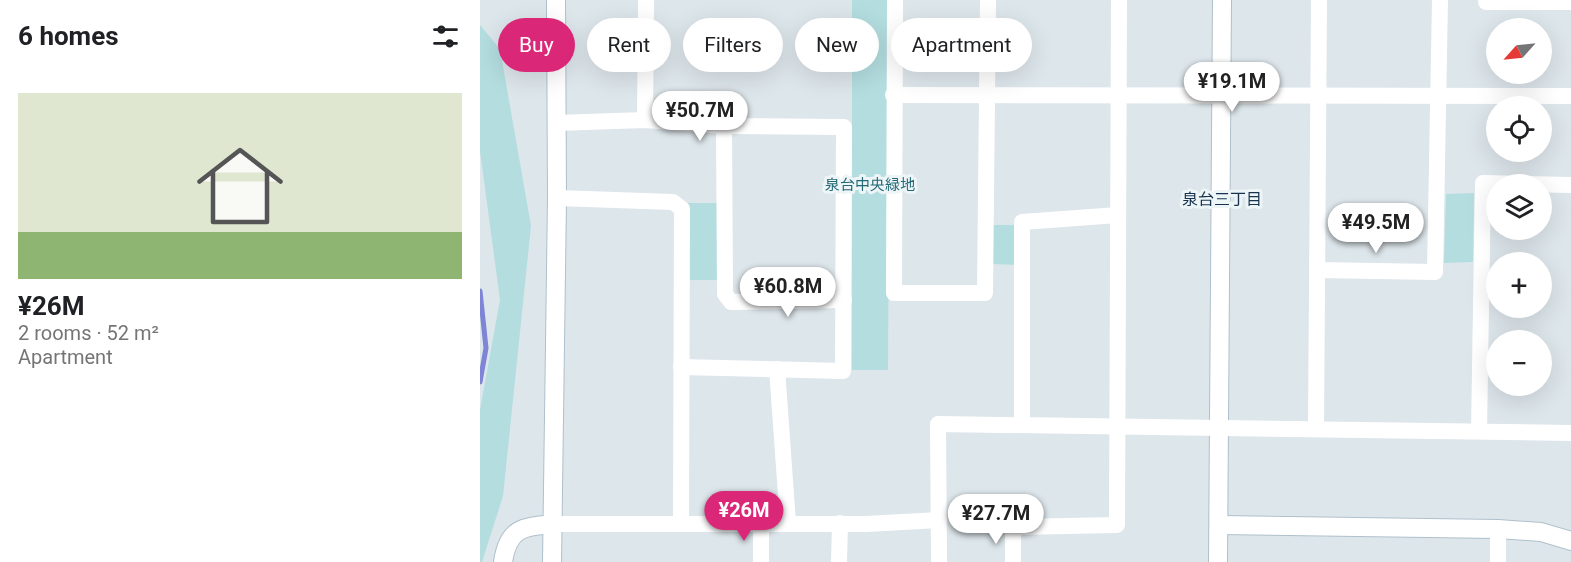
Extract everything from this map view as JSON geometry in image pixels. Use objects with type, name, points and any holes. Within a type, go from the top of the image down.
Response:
[{"type":"street","points":[[552,562],[557,198],[556,0]]},
{"type":"street","points":[[645,120],[646,0]]},
{"type":"street","points":[[895,0],[894,293],[985,292],[989,95],[988,0]]},
{"type":"street","points":[[1013,562],[1013,527],[1117,525],[1119,0]]},
{"type":"street","points":[[1218,562],[1222,0]]},
{"type":"street","points":[[1316,429],[1319,0]]},
{"type":"street","points":[[1317,270],[1435,272],[1440,0]]},
{"type":"street","points":[[1486,0],[1486,2],[1571,2]]},
{"type":"street","points":[[893,95],[1571,96]]},
{"type":"street","points":[[556,123],[645,120],[724,126],[844,127],[843,372],[681,367]]},
{"type":"street","points":[[724,126],[725,294],[731,302],[844,300]]},
{"type":"street","points":[[1479,431],[1484,183],[1571,185]]},
{"type":"street","points":[[557,198],[673,202],[682,209],[681,524]]},
{"type":"street","points":[[1022,425],[1022,222],[1118,214]]},
{"type":"street","points":[[777,369],[788,523]]},
{"type":"street","points":[[939,562],[938,424],[1571,432]]},
{"type":"street","points":[[503,562],[509,539],[519,530],[553,524],[840,523],[939,520]]},
{"type":"street","points":[[761,523],[761,562]]},
{"type":"street","points":[[839,562],[840,523]]},
{"type":"street","points":[[1220,525],[1498,529],[1541,532],[1571,541]]},
{"type":"street","points":[[1498,529],[1498,562]]},
{"type":"green space","name":"泉台中央緑地","points":[[852,0],[890,0],[888,370],[852,370],[852,72],[879,72],[879,18],[852,18]]},
{"type":"green space","points":[[480,25],[498,47],[498,72],[504,72],[531,226],[503,496],[482,562],[480,562],[480,410],[500,300],[480,151]]},
{"type":"green space","points":[[1474,193],[1473,262],[1444,263],[1446,194]]},
{"type":"green space","points":[[685,203],[717,203],[717,280],[685,280]]},
{"type":"green space","points":[[993,225],[1019,225],[1019,265],[993,264]]},
{"type":"waterway","points":[[480,291],[486,348],[480,382]]},
{"type":"district","name":"泉台三丁目","points":[[1222,199]]}]
